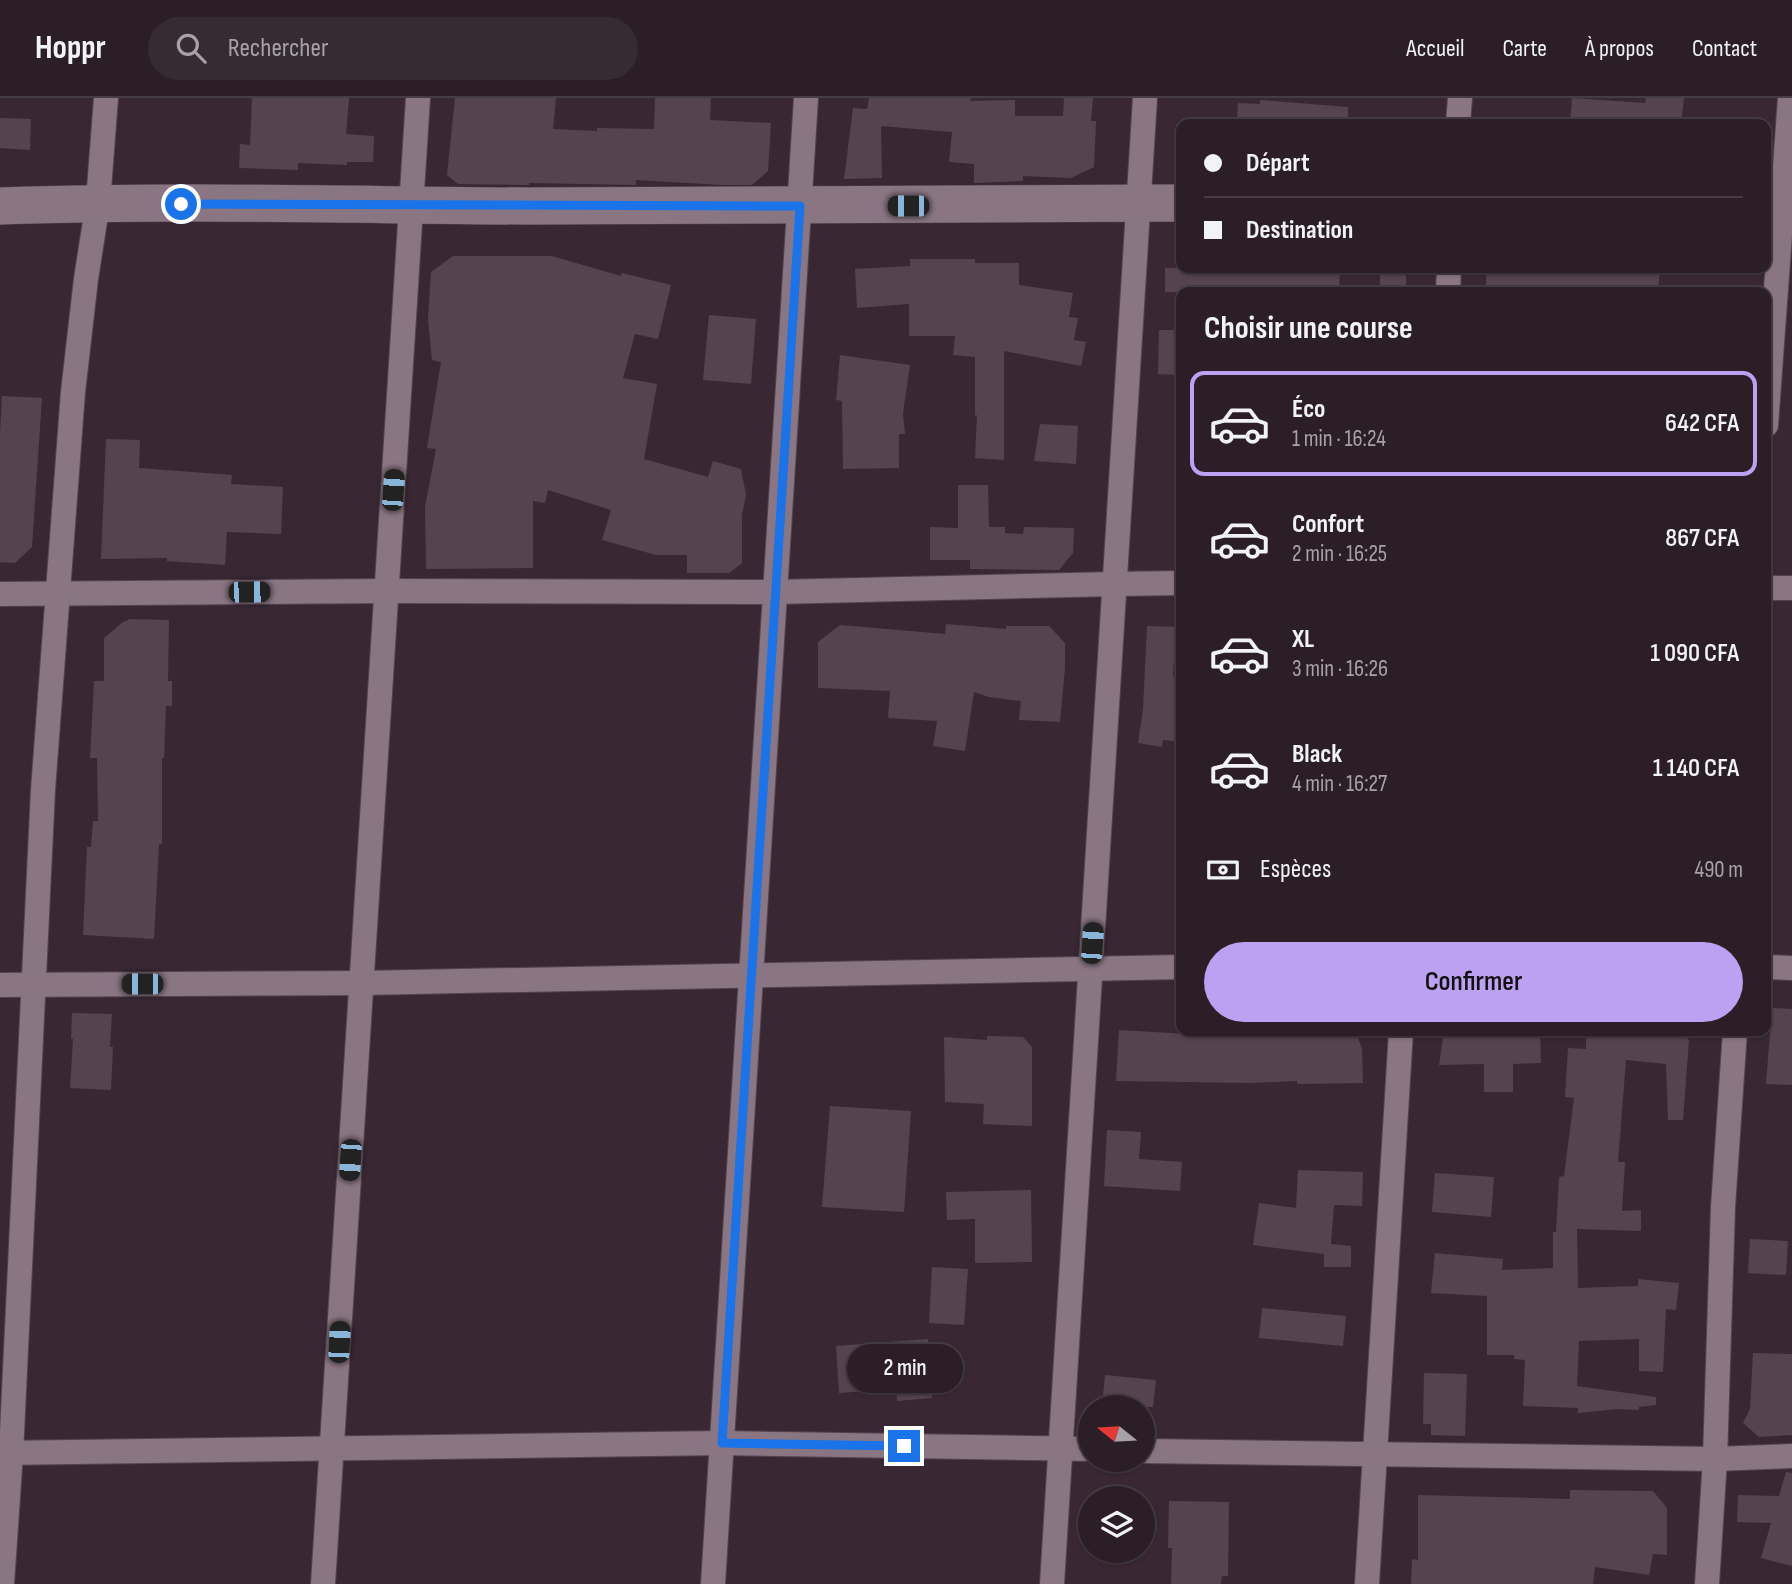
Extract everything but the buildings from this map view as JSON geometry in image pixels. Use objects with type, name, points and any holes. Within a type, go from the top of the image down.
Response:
[{"type":"street","points":[[2,1584],[6,1453],[43,790],[73,392],[98,202],[106,98]]},
{"type":"street","points":[[323,1584],[418,98]]},
{"type":"street","points":[[713,1584],[806,98]]},
{"type":"street","points":[[1052,1584],[1145,98]]},
{"type":"street","points":[[1458,119],[1460,98]]},
{"type":"street","points":[[1771,345],[1790,98]]},
{"type":"street","points":[[0,206],[98,202],[800,206],[1176,203]]},
{"type":"street","points":[[0,594],[775,592],[1176,583]]},
{"type":"street","points":[[1771,588],[1792,588]]},
{"type":"street","points":[[0,985],[362,983],[1176,967]]},
{"type":"street","points":[[1771,967],[1792,968]]},
{"type":"street","points":[[1367,1584],[1401,1036]]},
{"type":"street","points":[[1707,1584],[1723,1207],[1735,1036]]},
{"type":"street","points":[[6,1453],[722,1443],[1078,1449]]},
{"type":"street","points":[[1155,1451],[1714,1459],[1792,1456]]},
{"type":"route","points":[[181,204],[800,206],[722,1443],[904,1446]]}]
